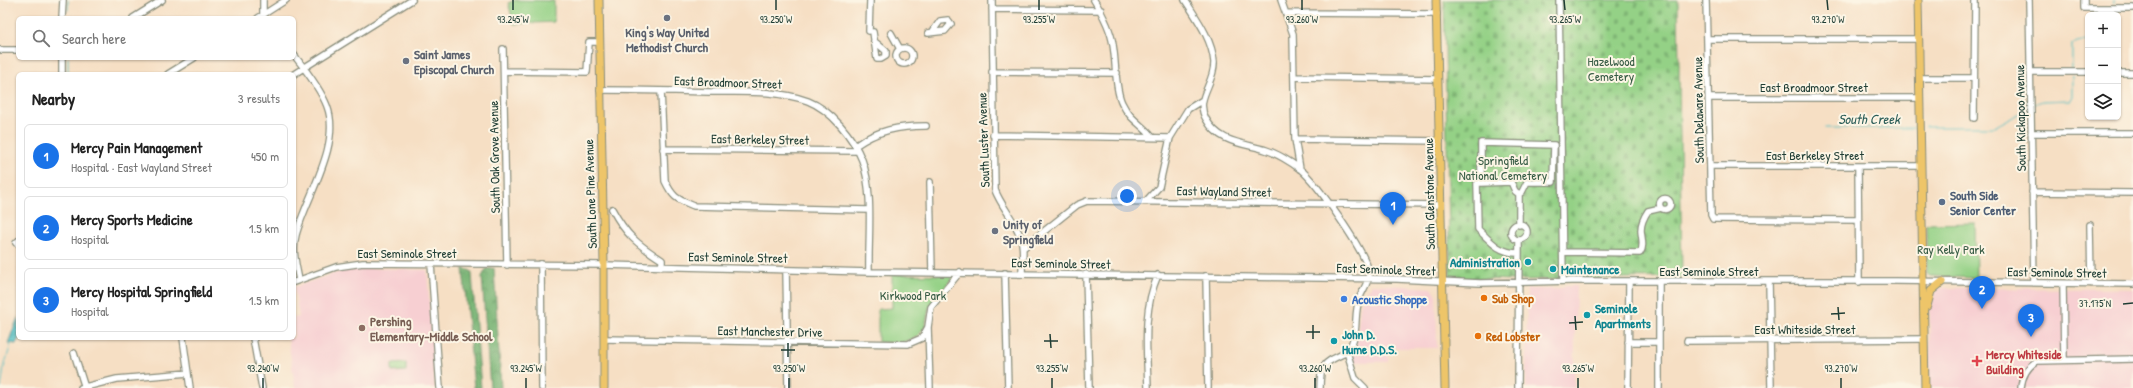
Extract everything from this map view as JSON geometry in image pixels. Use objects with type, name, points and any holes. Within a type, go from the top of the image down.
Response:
[{"type":"main road","name":"South Lone Pine Avenue","points":[[599,0],[604,264],[604,388]]},
{"type":"main road","name":"South Glenstone Avenue","points":[[1436,0],[1445,388]]},
{"type":"main road","points":[[1918,0],[1925,388]]},
{"type":"main road","points":[[1924,330],[1929,294],[1942,282]]},
{"type":"street","points":[[62,16],[63,0]]},
{"type":"street","points":[[261,16],[263,0]]},
{"type":"street","points":[[262,16],[286,0]]},
{"type":"street","points":[[296,73],[412,0]]},
{"type":"street","points":[[870,0],[871,31],[874,41]]},
{"type":"street","name":"South Luster Avenue","points":[[992,0],[995,190],[999,201],[1020,236],[1023,248],[1022,272]]},
{"type":"street","points":[[1094,0],[1100,10],[1113,43],[1121,102],[1131,120],[1146,130],[1152,137]]},
{"type":"street","points":[[1146,201],[1159,187],[1170,138],[1188,109],[1201,100],[1212,80],[1214,64],[1211,46],[1201,24],[1185,0]]},
{"type":"street","points":[[1281,0],[1292,34],[1295,139],[1300,169]]},
{"type":"street","points":[[1559,0],[1563,281]]},
{"type":"street","name":"South Delaware Avenue","points":[[1706,0],[1711,214],[1713,219],[1858,220]]},
{"type":"street","points":[[1974,118],[1973,78],[1975,0]]},
{"type":"street","name":"South Kickapoo Avenue","points":[[2029,0],[2034,283]]},
{"type":"street","points":[[2084,0],[2084,8],[2133,8]]},
{"type":"street","points":[[136,16],[160,1]]},
{"type":"street","points":[[992,9],[1100,10]]},
{"type":"street","points":[[1286,13],[1437,14]]},
{"type":"street","points":[[891,33],[900,49]]},
{"type":"street","points":[[1707,39],[1918,39]]},
{"type":"street","points":[[504,71],[587,72],[589,42],[599,42]]},
{"type":"street","name":"South Oak Grove Avenue","points":[[503,49],[507,265]]},
{"type":"street","points":[[0,50],[16,50]]},
{"type":"street","points":[[296,58],[327,106],[331,127],[327,151],[296,235]]},
{"type":"street","points":[[62,60],[62,72]]},
{"type":"street","points":[[171,72],[191,60]]},
{"type":"street","points":[[992,72],[1116,73]]},
{"type":"street","points":[[2030,72],[2085,72]]},
{"type":"street","points":[[2121,73],[2133,73]]},
{"type":"street","points":[[1294,76],[1438,79]]},
{"type":"street","points":[[1919,78],[1973,78]]},
{"type":"street","name":"East Broadmoor Street","points":[[600,90],[779,92],[810,102],[838,121],[856,148],[866,176],[869,272]]},
{"type":"street","points":[[661,91],[662,149],[665,181],[672,194],[679,200],[694,206],[868,210]]},
{"type":"street","name":"East Broadmoor Street","points":[[1709,98],[1919,98]]},
{"type":"street","points":[[1201,100],[1206,118],[1214,130],[1227,140],[1267,150],[1300,169],[1329,203],[1367,266],[1368,279],[1357,306],[1354,342],[1348,352],[1327,362],[1320,371],[1320,388]]},
{"type":"street","points":[[856,148],[869,136],[890,129],[907,126],[926,126]]},
{"type":"street","points":[[2031,133],[2133,133]]},
{"type":"street","points":[[993,135],[1170,138]]},
{"type":"street","points":[[1295,139],[1440,141]]},
{"type":"street","points":[[1519,224],[1519,194],[1522,192],[1527,182],[1553,182],[1554,145],[1481,143],[1478,229],[1500,250],[1508,253],[1519,253]]},
{"type":"street","name":"East Berkeley Street","points":[[662,149],[856,148]]},
{"type":"street","name":"East Berkeley Street","points":[[1710,166],[1920,166]]},
{"type":"street","points":[[1858,166],[1859,282]]},
{"type":"street","points":[[930,182],[932,272]]},
{"type":"street","points":[[1479,183],[1511,182],[1515,191],[1519,194]]},
{"type":"street","points":[[2032,192],[2133,193]]},
{"type":"street","name":"East Wayland Street","points":[[1023,248],[1077,205],[1087,201],[1441,205]]},
{"type":"street","points":[[1563,252],[1640,253],[1643,247],[1641,230],[1644,218],[1648,211],[1661,208]]},
{"type":"street","points":[[612,209],[622,229],[640,246],[662,260],[662,267]]},
{"type":"street","points":[[1519,224],[1524,226],[1527,232],[1524,239],[1519,240],[1514,238],[1512,234],[1512,228],[1519,224]]},
{"type":"street","points":[[2090,225],[2091,284]]},
{"type":"street","points":[[1518,388],[1519,240]]},
{"type":"street","points":[[431,264],[440,388]]},
{"type":"street","points":[[541,264],[542,388]]},
{"type":"street","name":"East Seminole Street","points":[[296,281],[348,265],[604,264],[662,267],[869,272],[1022,272],[1519,283],[1563,281],[1923,281],[2133,284]]},
{"type":"street","points":[[786,270],[788,388]]},
{"type":"street","points":[[930,388],[928,327],[931,307],[960,272]]},
{"type":"street","points":[[1005,273],[1008,388]]},
{"type":"street","points":[[1086,274],[1089,388]]},
{"type":"street","points":[[1148,388],[1147,308],[1151,290],[1158,275]]},
{"type":"street","points":[[1206,276],[1208,388]]},
{"type":"street","points":[[1628,388],[1629,281]]},
{"type":"street","points":[[1659,281],[1659,388]]},
{"type":"street","points":[[1769,282],[1771,388]]},
{"type":"street","points":[[2063,284],[2064,360]]},
{"type":"street","name":"East Manchester Drive","points":[[604,339],[908,344],[922,338],[928,327]]},
{"type":"street","name":"East Whiteside Street","points":[[1687,341],[1924,339]]},
{"type":"street","points":[[183,340],[190,388]]},
{"type":"street","points":[[253,340],[262,388]]},
{"type":"street","points":[[1628,342],[1659,342]]},
{"type":"street","points":[[1348,352],[1355,378],[1365,388]]},
{"type":"street","points":[[74,353],[85,388]]},
{"type":"street","points":[[2020,388],[2021,379],[2029,365],[2037,361],[2133,359]]},
{"type":"street","points":[[81,388],[117,380],[188,373]]},
{"type":"shaded area","name":"Pershing Elementary-Middle School","points":[[369,268],[427,270],[435,388],[295,388],[288,340],[296,340],[296,318],[299,317],[296,299],[296,286],[345,270]]},
{"type":"shaded area","points":[[1372,284],[1431,288],[1436,293],[1437,348],[1389,348],[1388,362],[1352,362],[1352,354],[1357,340],[1360,307],[1363,297]]},
{"type":"shaded area","points":[[1566,286],[1576,286],[1574,388],[1526,388],[1527,289],[1555,289]]},
{"type":"shaded area","points":[[1937,288],[2133,289],[2133,388],[1929,388],[1930,313],[1932,299]]},
{"type":"green space","points":[[516,0],[554,1],[554,22],[514,24],[508,3]]},
{"type":"green space","points":[[1444,0],[1678,0],[1682,277],[1514,280],[1450,278]]},
{"type":"green space","name":"Ray Kelly Park","points":[[1975,223],[1976,278],[1930,276],[1927,274],[1926,224]]},
{"type":"green space","points":[[463,268],[471,271],[472,274],[481,388],[474,388]]},
{"type":"green space","points":[[494,268],[501,388],[490,388],[482,277],[486,269]]},
{"type":"green space","name":"Kirkwood Park","points":[[892,274],[952,275],[952,278],[929,308],[925,327],[917,337],[901,343],[878,342],[878,309],[892,308]]},
{"type":"green space","points":[[406,363],[406,371],[392,372],[392,364]]},
{"type":"water","points":[[16,322],[16,340],[18,340],[16,344],[8,343]]},
{"type":"waterway","points":[[68,0],[68,10]]},
{"type":"waterway","name":"South Creek","points":[[2072,69],[2072,45],[2077,42],[2085,41]]},
{"type":"waterway","points":[[68,60],[68,72]]},
{"type":"waterway","name":"South Creek","points":[[2035,104],[2042,101],[2070,100],[2072,96],[2072,76]]},
{"type":"waterway","name":"South Creek","points":[[1925,127],[1994,127],[2027,109]]},
{"type":"waterway","name":"South Creek","points":[[1825,128],[1914,128]]},
{"type":"waterway","points":[[1,388],[4,367],[11,344]]},
{"type":"place","name":"King's Way United Methodist Church","points":[[667,18]]},
{"type":"place","name":"Saint James Episcopal Church","points":[[406,61]]},
{"type":"place","name":"South Side Senior Center","points":[[1942,202]]},
{"type":"place","name":"Mercy Pain Management","points":[[1393,225]]},
{"type":"place","name":"Unity of Springfield","points":[[995,231]]},
{"type":"place","name":"Administration","points":[[1528,262]]},
{"type":"place","name":"Maintenance","points":[[1553,269]]},
{"type":"place","name":"Sub Shop","points":[[1484,298]]},
{"type":"place","name":"Acoustic Shoppe","points":[[1344,299]]},
{"type":"place","name":"Mercy Sports Medicine","points":[[1982,309]]},
{"type":"place","name":"Seminole Apartments","points":[[1587,315]]},
{"type":"place","name":"Pershing Elementary-Middle School","points":[[362,328]]},
{"type":"place","name":"Red Lobster","points":[[1478,336]]},
{"type":"place","name":"Mercy Hospital Springfield","points":[[2031,337]]},
{"type":"place","name":"John D. Hume D.D.S.","points":[[1334,341]]},
{"type":"place","name":"Mercy Whiteside Building","points":[[1977,361]]},
{"type":"park label","name":"Hazelwood Cemetery","points":[[1611,68]]},
{"type":"park label","name":"Springfield National Cemetery","points":[[1503,168]]}]
